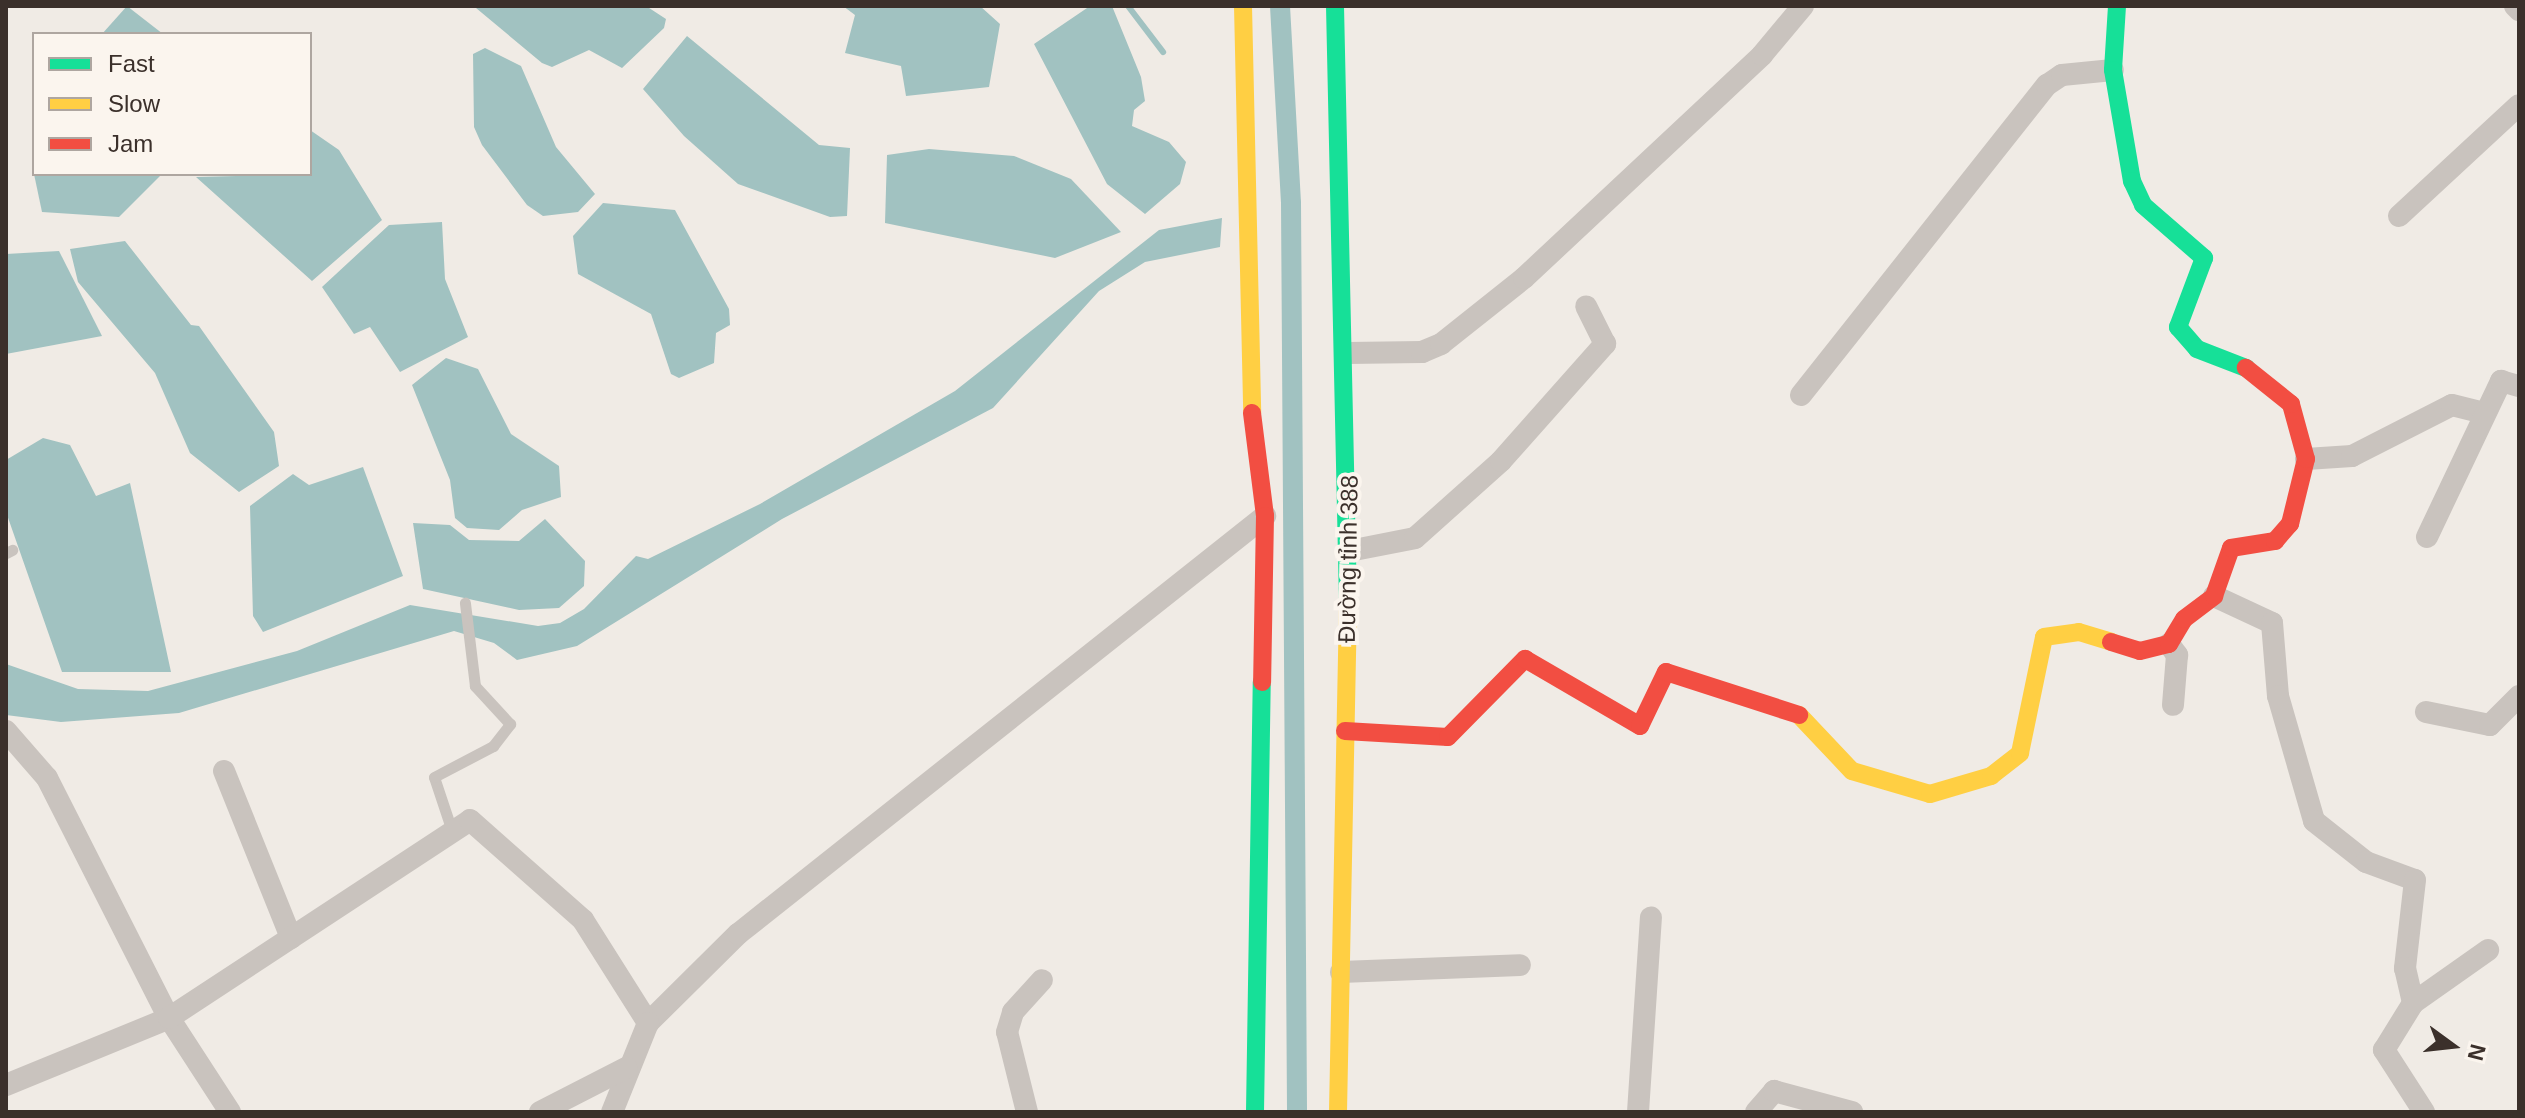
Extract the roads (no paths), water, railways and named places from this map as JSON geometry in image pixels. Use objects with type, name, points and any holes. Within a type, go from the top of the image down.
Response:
[{"type":"street","points":[[1243,6],[1252,413],[1265,516],[1255,1112]]},
{"type":"street","name":"Đường tỉnh 388","points":[[1335,6],[1348,353],[1349,551],[1338,1112]]},
{"type":"street","points":[[1348,353],[1422,352],[1441,344],[1615,193],[1762,55],[1803,6]]},
{"type":"street","points":[[1345,731],[1448,737],[1525,659],[1640,726],[1666,672],[1802,716],[1852,771],[1930,794],[1991,776],[2020,753],[2031,731],[2044,637],[2079,632],[2140,651],[2169,644],[2184,619],[2214,596],[2231,548],[2275,541],[2290,524],[2306,459],[2291,404],[2270,384],[2184,339],[2178,327],[2204,258],[2137,194],[2113,70],[2117,6]]},
{"type":"street","points":[[1801,395],[2047,85],[2062,75],[2113,70]]},
{"type":"street","points":[[2399,216],[2519,105]]},
{"type":"street","points":[[1349,551],[1415,538],[1501,461],[1605,344],[1586,306]]},
{"type":"street","points":[[2427,537],[2484,413],[2504,377],[2519,386]]},
{"type":"street","points":[[2306,459],[2352,456],[2452,405],[2484,413]]},
{"type":"street","points":[[612,1112],[626,1068],[648,1023],[738,934],[1265,516]]},
{"type":"street","points":[[2214,596],[2272,623],[2278,696],[2314,821],[2366,862],[2415,880],[2405,968],[2413,1003]]},
{"type":"street","points":[[2169,644],[2177,655],[2173,705]]},
{"type":"street","points":[[2426,712],[2490,725],[2519,696]]},
{"type":"street","points":[[6,731],[47,778],[169,1018],[230,1112]]},
{"type":"street","points":[[224,771],[291,938]]},
{"type":"street","points":[[6,1085],[169,1018],[459,823],[478,822],[583,920],[648,1023]]},
{"type":"street","points":[[1638,1112],[1651,917]]},
{"type":"street","points":[[2424,1112],[2384,1055],[2413,1003],[2488,950]]},
{"type":"street","points":[[1341,972],[1520,965]]},
{"type":"street","points":[[1027,1112],[1007,1032],[1013,1012],[1042,980]]},
{"type":"street","points":[[540,1112],[626,1068]]},
{"type":"street","points":[[1756,1112],[1774,1091],[1852,1112]]},
{"type":"lane","points":[[449,822],[434,777],[493,746],[510,724],[475,686],[466,640],[465,603]]},
{"type":"water","points":[[127,6],[160,32],[104,32]]},
{"type":"water","points":[[646,6],[666,19],[664,28],[622,68],[589,50],[552,67],[542,63],[476,8]]},
{"type":"water","points":[[843,6],[980,6],[1000,24],[989,87],[906,96],[901,66],[845,53],[855,15]]},
{"type":"water","points":[[1090,6],[1112,6],[1141,77],[1145,101],[1134,110],[1132,126],[1169,142],[1186,162],[1180,184],[1145,214],[1107,184],[1034,44]]},
{"type":"water","points":[[687,36],[819,145],[850,148],[847,216],[830,217],[738,184],[684,136],[643,89]]},
{"type":"water","points":[[485,48],[521,66],[556,147],[595,194],[578,212],[543,216],[527,205],[482,145],[474,127],[473,54]]},
{"type":"water","points":[[312,131],[339,150],[382,220],[312,281],[196,177],[312,176]]},
{"type":"water","points":[[929,149],[1014,156],[1071,179],[1121,232],[1055,258],[885,223],[887,155]]},
{"type":"water","points":[[34,176],[160,176],[119,217],[42,212]]},
{"type":"water","points":[[603,203],[675,210],[729,309],[730,325],[716,333],[714,363],[679,378],[671,374],[651,314],[578,274],[573,236]]},
{"type":"water","points":[[1222,218],[1220,247],[1145,262],[1099,291],[993,408],[782,519],[577,646],[517,660],[494,643],[454,631],[179,713],[61,722],[6,715],[6,664],[78,689],[148,691],[297,651],[410,605],[538,626],[560,623],[584,609],[636,556],[648,559],[760,504],[955,391],[1159,230]]},
{"type":"water","points":[[442,222],[445,279],[468,337],[400,372],[370,327],[354,334],[322,287],[389,225]]},
{"type":"water","points":[[125,241],[191,325],[199,326],[274,432],[279,466],[239,492],[190,453],[155,373],[78,282],[70,249]]},
{"type":"water","points":[[59,251],[102,336],[6,354],[6,254]]},
{"type":"water","points":[[446,358],[478,369],[511,434],[559,466],[561,497],[522,510],[499,530],[467,528],[455,518],[450,480],[412,385]]},
{"type":"water","points":[[43,438],[70,445],[96,496],[130,483],[171,672],[62,672],[6,512],[6,460]]},
{"type":"water","points":[[363,467],[403,576],[263,632],[253,616],[250,506],[293,474],[309,485]]},
{"type":"water","points":[[545,519],[585,561],[584,586],[559,608],[519,610],[423,589],[413,523],[450,525],[469,540],[519,541]]},
{"type":"waterway","points":[[1128,6],[1163,52]]},
{"type":"waterway","points":[[1280,6],[1291,203],[1297,1112]]}]
